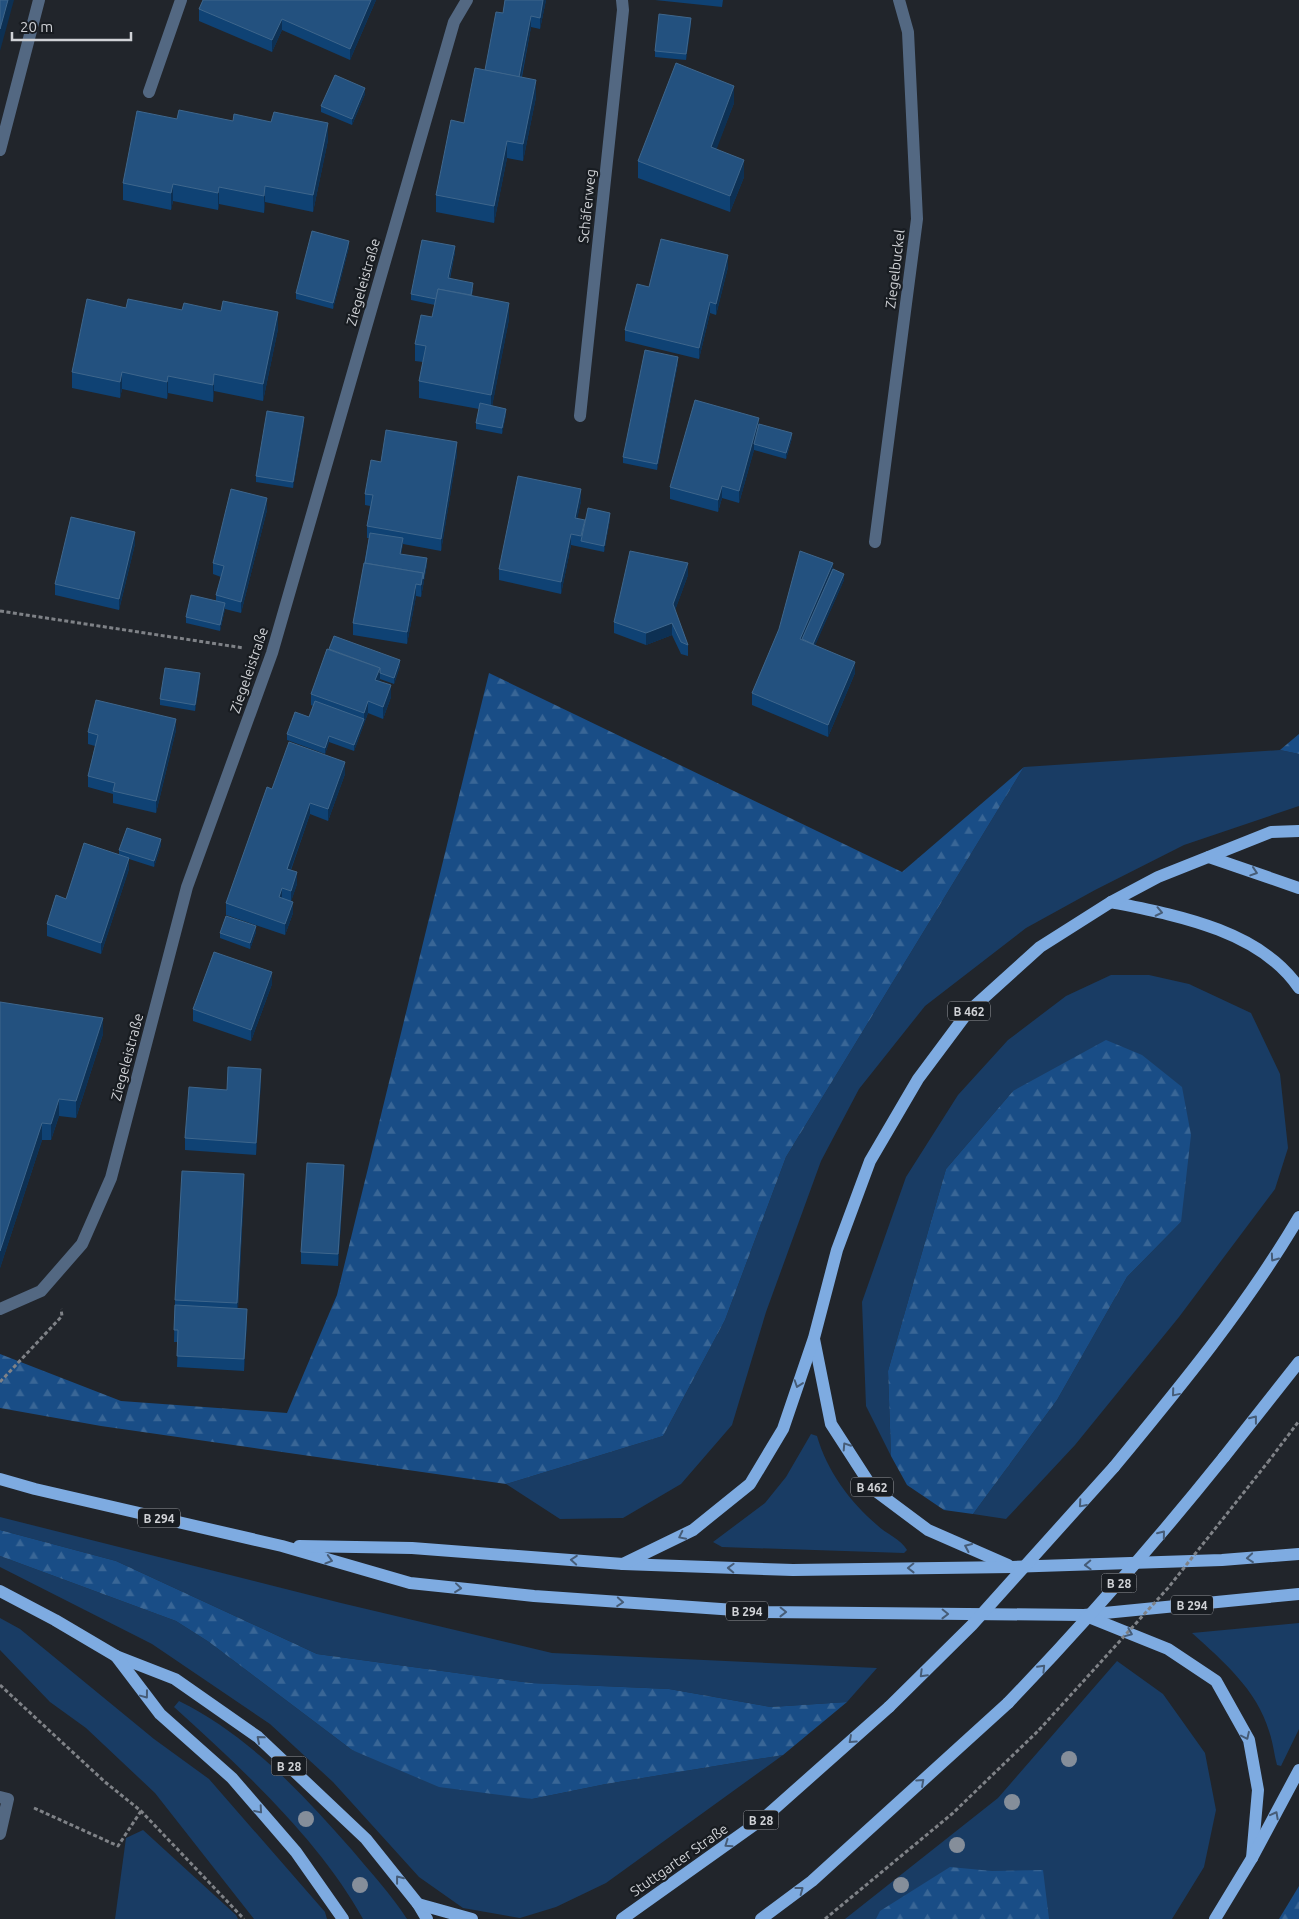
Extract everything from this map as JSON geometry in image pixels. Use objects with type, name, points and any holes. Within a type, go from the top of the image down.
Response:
[{"type":"main road","name":"B 462","points":[[1012,1567],[928,1530],[873,1489],[831,1424],[814,1338],[837,1250],[870,1161],[918,1079],[975,1006],[1040,948],[1111,902],[1158,877],[1271,832],[1299,831]]},
{"type":"main road","points":[[1209,857],[1299,888]]},
{"type":"main road","points":[[1111,902],[1180,916],[1240,938],[1289,972],[1299,988]]},
{"type":"main road","name":"Stuttgarter Straße","points":[[622,1919],[764,1818],[889,1707],[972,1625],[1114,1467],[1206,1356],[1280,1250],[1299,1217]]},
{"type":"main road","points":[[623,1564],[693,1530],[750,1484],[782,1429],[814,1338]]},
{"type":"main road","name":"B 28","points":[[761,1919],[812,1881],[1008,1704],[1076,1632],[1149,1550],[1299,1362]]},
{"type":"main road","name":"B 294","points":[[0,1479],[35,1489],[282,1546],[410,1583],[534,1596],[764,1612],[1084,1615],[1299,1594]]},
{"type":"main road","name":"B 294","points":[[282,1546],[412,1548],[623,1564],[792,1570],[1012,1567],[1222,1560],[1299,1554]]},
{"type":"main road","name":"B 28","points":[[0,1591],[55,1620],[116,1656],[175,1679],[258,1736],[366,1838],[418,1904],[427,1919]]},
{"type":"main road","points":[[1084,1615],[1168,1648],[1216,1681],[1249,1740],[1258,1790],[1252,1858]]},
{"type":"main road","name":"B 28","points":[[116,1656],[160,1714],[232,1778],[289,1844],[343,1919]]},
{"type":"main road","points":[[1215,1919],[1252,1858],[1299,1770]]},
{"type":"main road","points":[[418,1904],[472,1919]]},
{"type":"street","points":[[0,150],[39,0]]},
{"type":"street","points":[[149,92],[181,0]]},
{"type":"street","name":"Ziegeleistraße","points":[[0,1309],[41,1291],[82,1244],[110,1178],[186,887],[272,652],[454,22],[467,0]]},
{"type":"street","name":"Schäferweg","points":[[580,416],[623,10],[622,0]]},
{"type":"street","name":"Ziegelbuckel","points":[[875,542],[917,218],[908,32],[899,0]]},
{"type":"street","points":[[0,1834],[4,1798]]},
{"type":"path","points":[[0,611],[272,652]]},
{"type":"path","points":[[1,1381],[62,1316],[61,1306],[41,1291]]},
{"type":"path","points":[[825,1919],[953,1813],[1039,1730],[1168,1588],[1299,1421]]},
{"type":"path","points":[[0,1686],[105,1782],[141,1811],[244,1919]]},
{"type":"path","points":[[4,1798],[20,1802],[118,1846],[141,1811]]},
{"type":"shaded area","points":[[1280,750],[1299,754],[1299,806],[1184,845],[1095,890],[1026,928],[925,1006],[859,1089],[821,1161],[766,1312],[732,1425],[681,1484],[623,1518],[560,1519],[506,1484],[663,1436],[725,1320],[786,1157],[1024,767]]},
{"type":"shaded area","points":[[1111,975],[1149,975],[1189,984],[1251,1013],[1280,1074],[1288,1148],[1275,1189],[1179,1317],[1075,1445],[1006,1519],[973,1514],[1057,1400],[1127,1277],[1181,1222],[1013,1091],[946,1169],[888,1371],[891,1456],[866,1406],[862,1302],[906,1177],[958,1095],[1008,1040],[1066,996]]},
{"type":"shaded area","points":[[811,1434],[817,1436],[833,1473],[849,1496],[877,1525],[905,1546],[907,1550],[904,1553],[722,1547],[713,1542],[765,1503],[786,1477]]},
{"type":"shaded area","points":[[0,1517],[341,1603],[552,1653],[877,1668],[847,1702],[771,1707],[669,1689],[531,1683],[317,1654],[116,1561],[0,1530]]},
{"type":"shaded area","points":[[0,1556],[176,1621],[209,1642],[352,1750],[532,1799],[606,1784],[783,1755],[606,1883],[556,1907],[520,1918],[463,1908],[419,1877],[333,1782],[270,1724],[152,1644],[0,1567]]},
{"type":"shaded area","points":[[0,1618],[20,1629],[154,1739],[209,1779],[325,1912],[327,1919],[254,1919],[155,1793],[86,1728],[50,1702],[0,1650]]},
{"type":"shaded area","points":[[1299,1623],[1299,1729],[1281,1766],[1277,1765],[1272,1739],[1264,1716],[1248,1689],[1192,1633]]},
{"type":"shaded area","points":[[1117,1661],[1163,1694],[1205,1753],[1216,1810],[1204,1867],[1172,1919],[845,1919],[998,1798]]},
{"type":"shaded area","points":[[179,1701],[228,1731],[273,1767],[314,1807],[352,1850],[388,1892],[407,1919],[363,1919],[325,1861],[302,1833],[225,1754],[174,1707]]},
{"type":"shaded area","points":[[143,1830],[236,1915],[238,1919],[115,1919],[126,1838]]},
{"type":"green space","points":[[489,673],[902,872],[1024,767],[786,1157],[725,1320],[663,1436],[506,1484],[101,1426],[0,1408],[0,1354],[121,1401],[287,1413],[337,1295]]},
{"type":"green space","points":[[1299,734],[1299,754],[1280,750]]},
{"type":"green space","points":[[1106,1040],[1142,1055],[1182,1087],[1191,1135],[1181,1222],[1127,1277],[1057,1400],[973,1514],[944,1510],[907,1485],[891,1456],[888,1371],[946,1169],[1013,1091]]},
{"type":"green space","points":[[0,1530],[116,1561],[317,1654],[531,1683],[669,1689],[771,1707],[847,1702],[783,1755],[606,1784],[532,1799],[439,1787],[352,1750],[209,1642],[176,1621],[0,1556]]},
{"type":"green space","points":[[950,1867],[992,1871],[1043,1870],[1049,1919],[876,1919],[880,1911]]},
{"type":"green space","points":[[1299,1886],[1299,1919],[1279,1919]]},
{"type":"building","points":[[0,0],[8,0],[0,29]]},
{"type":"building","points":[[203,0],[371,0],[350,49],[282,19],[272,40],[199,9]]},
{"type":"building","points":[[505,0],[543,0],[540,18],[531,16],[519,77],[485,70],[496,12],[503,13]]},
{"type":"building","points":[[659,14],[691,18],[686,54],[655,51]]},
{"type":"building","points":[[676,63],[734,86],[711,147],[744,160],[730,196],[638,161]]},
{"type":"building","points":[[475,68],[536,80],[523,144],[507,141],[494,206],[436,195],[451,120],[464,123]]},
{"type":"building","points":[[335,75],[365,88],[352,119],[321,106]]},
{"type":"building","points":[[179,110],[233,121],[234,114],[271,122],[274,112],[328,123],[313,195],[265,186],[264,196],[219,187],[218,193],[173,184],[171,193],[123,183],[137,111],[177,119]]},
{"type":"building","points":[[312,231],[349,241],[333,303],[296,293]]},
{"type":"building","points":[[661,239],[728,255],[716,304],[710,302],[699,348],[625,330],[637,284],[649,287]]},
{"type":"building","points":[[422,240],[455,246],[448,278],[473,283],[471,295],[438,289],[436,299],[411,294]]},
{"type":"building","points":[[438,289],[509,303],[491,395],[419,381],[426,346],[415,344],[421,315],[432,317]]},
{"type":"building","points":[[87,299],[126,308],[128,299],[182,310],[184,303],[221,311],[223,301],[278,312],[263,384],[214,374],[213,385],[168,376],[167,382],[122,372],[120,382],[72,372]]},
{"type":"building","points":[[645,350],[678,357],[657,464],[623,457]]},
{"type":"building","points":[[695,400],[759,418],[739,491],[722,486],[718,500],[670,487]]},
{"type":"building","points":[[480,403],[506,409],[502,428],[476,423]]},
{"type":"building","points":[[267,411],[304,417],[293,482],[256,476]]},
{"type":"building","points":[[759,424],[792,433],[786,453],[754,444]]},
{"type":"building","points":[[386,430],[457,442],[441,539],[367,526],[373,495],[365,494],[371,460],[381,462]]},
{"type":"building","points":[[518,476],[581,489],[575,518],[585,520],[581,536],[571,534],[561,582],[499,569]]},
{"type":"building","points":[[231,489],[267,498],[241,602],[216,595],[224,566],[213,563]]},
{"type":"building","points":[[588,508],[610,513],[604,546],[581,541]]},
{"type":"building","points":[[71,517],[135,532],[119,599],[55,584]]},
{"type":"building","points":[[370,533],[403,538],[400,554],[427,558],[423,579],[423,573],[365,563]]},
{"type":"building","points":[[630,551],[688,563],[673,604],[688,645],[681,642],[672,623],[646,633],[614,622]]},
{"type":"building","points":[[800,551],[833,563],[800,639],[855,662],[828,725],[752,693],[779,629]]},
{"type":"building","points":[[364,563],[423,573],[421,585],[416,584],[407,632],[353,623]]},
{"type":"building","points":[[833,569],[844,574],[813,644],[802,639]]},
{"type":"building","points":[[191,595],[225,603],[220,625],[186,617]]},
{"type":"building","points":[[334,636],[400,660],[394,678],[380,673],[380,668],[329,649]]},
{"type":"building","points":[[327,649],[380,668],[375,680],[391,685],[383,707],[368,701],[364,713],[311,694]]},
{"type":"building","points":[[165,668],[200,673],[195,705],[160,699]]},
{"type":"building","points":[[96,700],[176,719],[156,801],[113,791],[115,783],[88,776],[98,735],[88,732]]},
{"type":"building","points":[[315,701],[364,719],[354,745],[329,736],[325,748],[287,734],[295,712],[309,717]]},
{"type":"building","points":[[289,742],[345,762],[328,809],[310,803],[287,869],[297,872],[291,891],[282,888],[279,897],[293,902],[285,924],[226,903],[267,787],[272,789]]},
{"type":"building","points":[[127,828],[161,839],[154,861],[119,850]]},
{"type":"building","points":[[84,843],[129,858],[101,943],[47,924],[56,895],[66,899]]},
{"type":"building","points":[[226,916],[256,926],[250,943],[220,933]]},
{"type":"building","points":[[214,952],[272,972],[251,1030],[193,1009]]},
{"type":"building","points":[[0,1002],[103,1018],[76,1101],[59,1099],[51,1124],[42,1123],[0,1251]]},
{"type":"building","points":[[228,1067],[261,1069],[256,1143],[185,1138],[189,1087],[227,1090]]},
{"type":"building","points":[[307,1163],[344,1165],[338,1254],[301,1252]]},
{"type":"building","points":[[182,1171],[244,1174],[237,1303],[175,1300]]},
{"type":"building","points":[[175,1305],[247,1309],[244,1359],[177,1356],[178,1330],[174,1330]]}]
